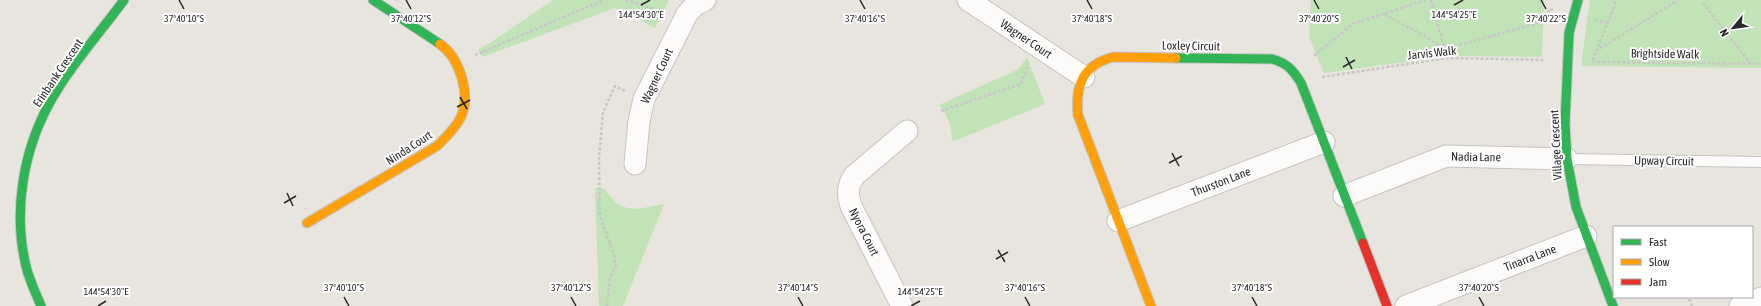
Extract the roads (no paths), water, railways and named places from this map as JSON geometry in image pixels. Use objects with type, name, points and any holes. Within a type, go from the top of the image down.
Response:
[{"type":"street","name":"Erinbank Crescent","points":[[41,306],[26,266],[21,239],[21,195],[26,164],[36,131],[49,103],[124,0]]},
{"type":"street","name":"Ninda Court","points":[[307,223],[431,150],[450,133],[461,117],[465,100],[463,82],[456,63],[447,49],[372,0]]},
{"type":"street","name":"Wagner Court","points":[[635,164],[638,121],[644,100],[687,14],[695,5],[705,0]]},
{"type":"street","name":"Wagner Court","points":[[968,0],[1084,77]]},
{"type":"street","name":"Village Crescent","points":[[1578,0],[1569,33],[1565,124],[1567,159],[1576,208],[1613,306]]},
{"type":"street","name":"Loxley Circuit","points":[[1151,306],[1078,115],[1075,102],[1077,90],[1084,77],[1094,64],[1103,59],[1114,57],[1272,58],[1284,62],[1293,69],[1301,83],[1386,306]]},
{"type":"street","name":"Nyora Court","points":[[902,306],[850,206],[848,197],[849,183],[854,176],[907,131]]},
{"type":"street","name":"Thurston Lane","points":[[1118,221],[1324,142]]},
{"type":"street","name":"Nadia Lane","points":[[1344,196],[1446,156],[1567,159]]},
{"type":"street","name":"Tinarra Lane","points":[[1406,306],[1586,236]]},
{"type":"street","points":[[1740,306],[1761,298]]},
{"type":"lane","name":"Upway Circuit","points":[[1567,159],[1761,162]]}]
